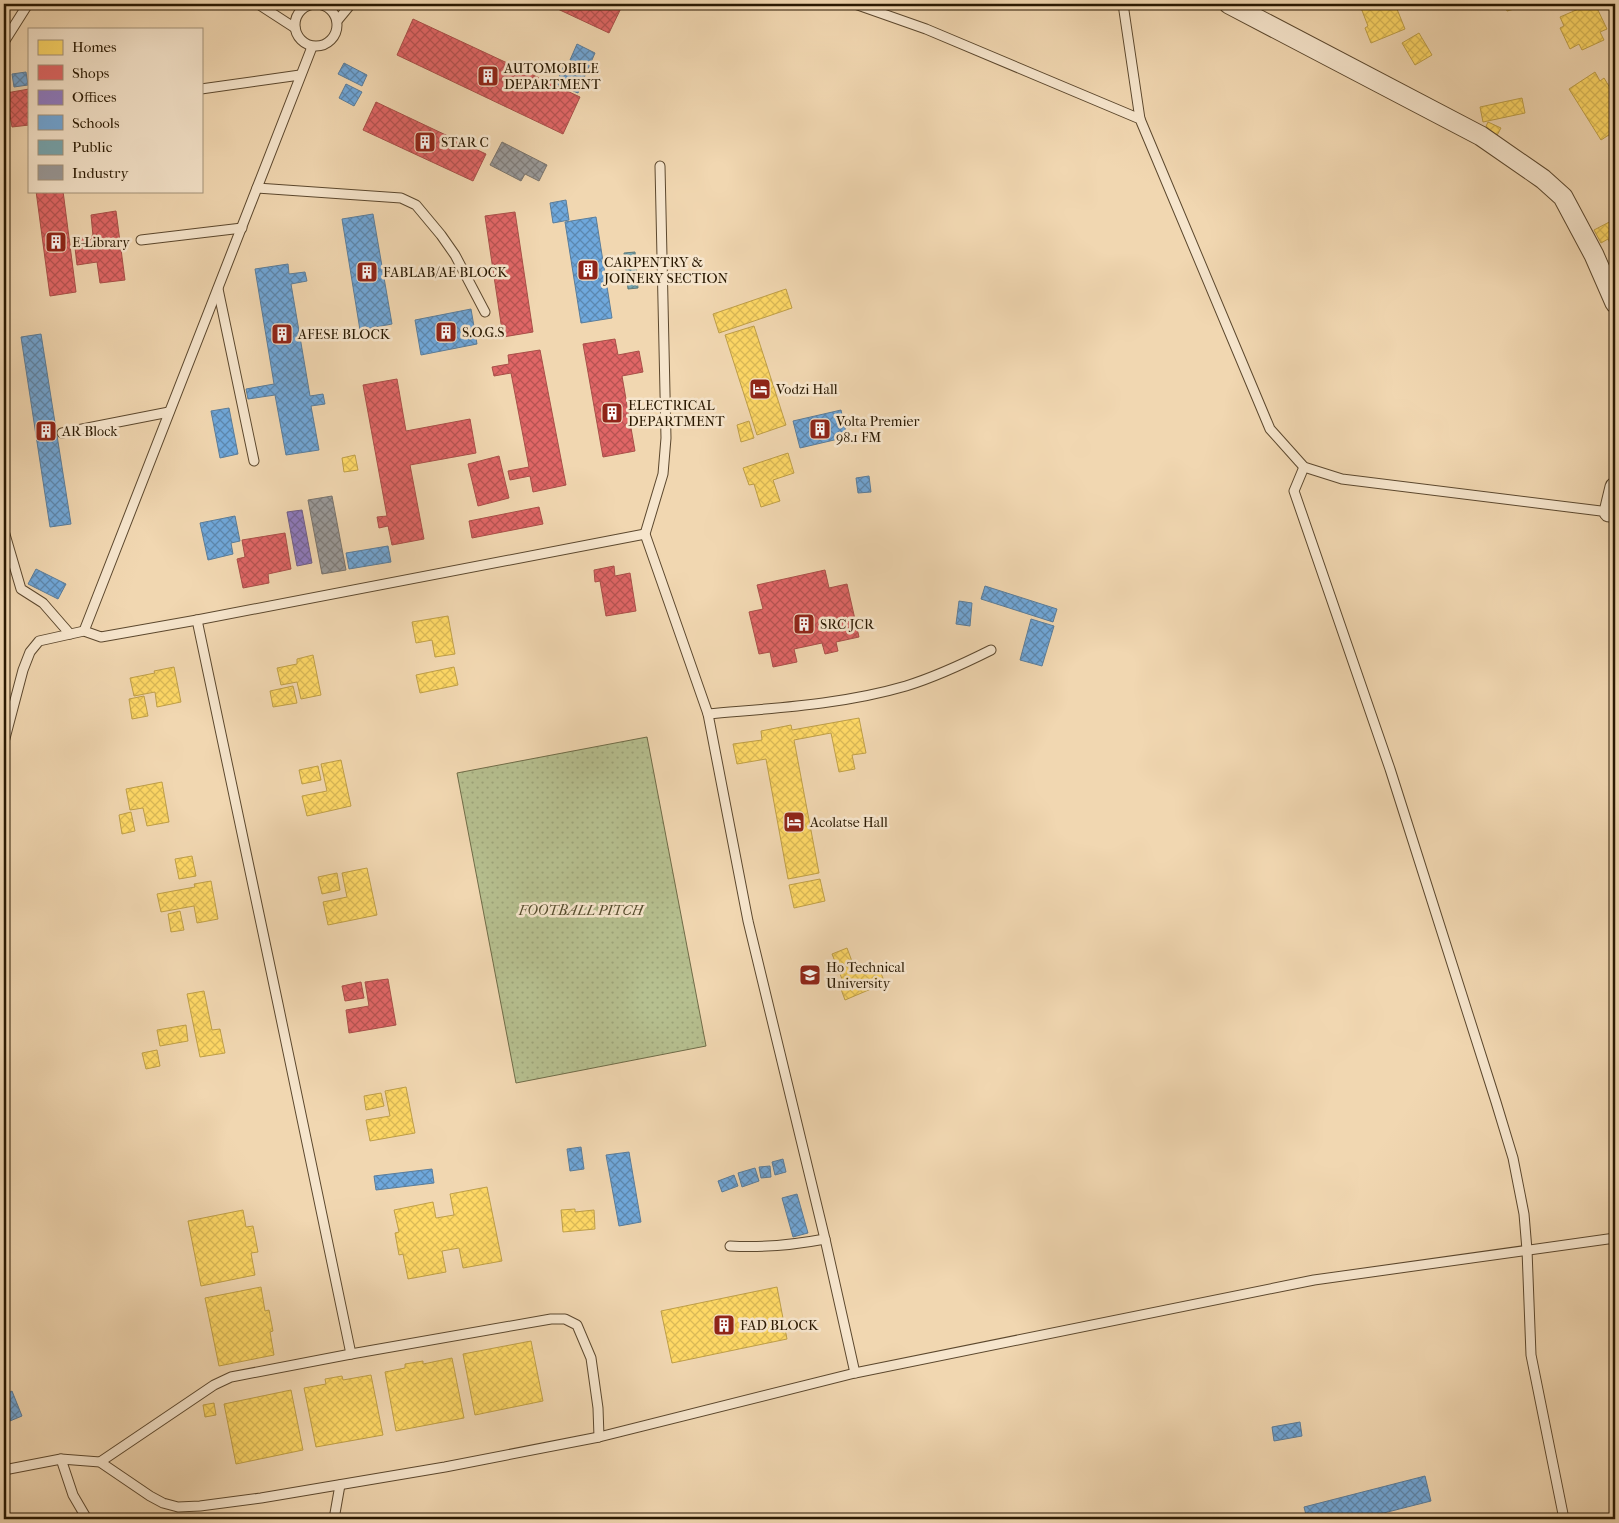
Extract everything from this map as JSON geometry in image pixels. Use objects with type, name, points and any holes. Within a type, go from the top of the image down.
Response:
[{"type":"street","points":[[1228,4],[1481,136],[1543,179],[1563,197],[1594,255],[1615,303]]},
{"type":"street","points":[[1612,512],[1615,487]]},
{"type":"lane","points":[[4,42],[28,4]]},
{"type":"lane","points":[[258,4],[295,28]]},
{"type":"lane","points":[[309,4],[320,4],[328,7],[337,20],[337,31],[331,40],[322,46],[312,46],[302,42],[295,28],[296,17],[309,4]]},
{"type":"lane","points":[[337,20],[352,4]]},
{"type":"lane","points":[[855,4],[926,28],[1140,119]]},
{"type":"lane","points":[[1123,4],[1140,119],[1270,430],[1304,467],[1342,479],[1612,512]]},
{"type":"lane","points":[[84,631],[312,46]]},
{"type":"lane","points":[[202,89],[300,75]]},
{"type":"lane","points":[[660,166],[666,438],[663,474],[645,534],[708,714],[748,921],[825,1239],[855,1373]]},
{"type":"lane","points":[[257,188],[401,198],[416,205],[455,255],[485,312]]},
{"type":"lane","points":[[140,240],[242,228]]},
{"type":"lane","points":[[218,288],[254,461]]},
{"type":"lane","points":[[62,433],[168,412]]},
{"type":"lane","points":[[1304,467],[1294,491],[1390,769],[1513,1158],[1524,1214],[1531,1355],[1564,1519]]},
{"type":"lane","points":[[4,531],[21,589],[43,602],[70,634]]},
{"type":"lane","points":[[4,742],[23,670],[30,652],[39,641],[84,631],[101,637],[645,534]]},
{"type":"lane","points":[[197,620],[350,1354]]},
{"type":"lane","points":[[708,714],[805,706],[880,692],[906,686],[952,669],[991,650]]},
{"type":"lane","points":[[4,1470],[61,1460],[100,1462],[150,1496],[163,1503],[178,1507],[195,1507],[261,1498],[446,1467],[599,1437],[855,1373],[1314,1280],[1615,1238]]},
{"type":"lane","points":[[730,1246],[759,1248],[825,1239]]},
{"type":"lane","points":[[100,1462],[214,1384],[231,1377],[551,1318],[565,1319],[577,1325],[591,1358],[598,1408],[599,1437]]},
{"type":"lane","points":[[61,1460],[73,1495],[87,1519]]},
{"type":"lane","points":[[334,1519],[340,1485]]},
{"type":"green space","name":"FOOTBALL PITCH","points":[[647,737],[706,1046],[516,1083],[457,773]]},
{"type":"building: Homes","points":[[1370,4],[1395,4],[1405,29],[1371,43],[1365,28],[1368,26],[1361,8]]},
{"type":"building: Homes","points":[[1505,4],[1529,4],[1529,5],[1507,11]]},
{"type":"building: Homes","points":[[1590,4],[1595,4],[1607,29],[1600,32],[1604,40],[1582,50],[1579,44],[1570,49],[1560,28],[1564,26],[1560,17]]},
{"type":"building: Homes","points":[[1419,33],[1432,55],[1415,65],[1402,43]]},
{"type":"building: Homes","points":[[1595,72],[1600,81],[1604,78],[1615,96],[1612,98],[1615,103],[1615,131],[1601,140],[1569,89]]},
{"type":"building: Homes","points":[[1522,98],[1525,113],[1483,122],[1480,107]]},
{"type":"building: Homes","points":[[1488,122],[1501,128],[1495,139],[1483,133]]},
{"type":"building: Homes","points":[[1615,219],[1615,253],[1608,239],[1601,243],[1594,230]]},
{"type":"building: Homes","points":[[1615,263],[1615,277],[1614,278],[1608,266]]},
{"type":"building: Homes","points":[[786,289],[792,308],[719,333],[713,314]]},
{"type":"building: Homes","points":[[754,326],[786,425],[757,435],[725,335]]},
{"type":"building: Homes","points":[[749,421],[754,438],[741,442],[737,425]]},
{"type":"building: Homes","points":[[788,453],[794,473],[773,480],[780,501],[761,507],[754,484],[749,485],[743,468]]},
{"type":"building: Homes","points":[[355,455],[358,470],[344,472],[342,458]]},
{"type":"building: Homes","points":[[448,616],[455,654],[435,657],[432,640],[416,643],[412,622]]},
{"type":"building: Homes","points":[[313,655],[321,695],[301,699],[297,682],[281,685],[277,668],[297,664],[297,659]]},
{"type":"building: Homes","points":[[174,667],[181,702],[157,707],[155,692],[134,696],[130,678]]},
{"type":"building: Homes","points":[[454,667],[458,685],[420,693],[416,675]]},
{"type":"building: Homes","points":[[293,686],[297,703],[273,707],[270,691]]},
{"type":"building: Homes","points":[[144,696],[148,716],[132,719],[129,699]]},
{"type":"building: Homes","name":"Acolatse Hall","points":[[859,718],[866,753],[852,755],[855,769],[839,772],[831,733],[794,740],[819,873],[788,879],[766,759],[737,764],[733,744],[762,740],[761,731],[791,725],[792,730]]},
{"type":"building: Homes","points":[[341,760],[351,806],[307,816],[302,796],[327,791],[321,764]]},
{"type":"building: Homes","points":[[318,766],[321,780],[302,784],[299,770]]},
{"type":"building: Homes","points":[[162,782],[169,822],[147,826],[143,808],[130,810],[126,789]]},
{"type":"building: Homes","points":[[131,812],[135,831],[122,834],[119,815]]},
{"type":"building: Homes","points":[[192,856],[196,876],[179,879],[175,859]]},
{"type":"building: Homes","points":[[367,868],[377,915],[328,925],[323,902],[347,897],[342,873]]},
{"type":"building: Homes","points":[[337,873],[340,890],[322,894],[318,877]]},
{"type":"building: Homes","points":[[820,879],[825,901],[794,908],[789,885]]},
{"type":"building: Homes","points":[[211,881],[218,919],[197,923],[194,906],[161,912],[157,894],[195,887],[194,884]]},
{"type":"building: Homes","points":[[180,911],[184,930],[171,932],[168,914]]},
{"type":"building: Homes","points":[[847,948],[856,972],[877,964],[885,983],[845,1000],[838,981],[842,979],[832,954]]},
{"type":"building: Homes","points":[[204,991],[212,1030],[220,1029],[225,1053],[200,1057],[187,994]]},
{"type":"building: Homes","points":[[186,1025],[188,1041],[160,1046],[157,1030]]},
{"type":"building: Homes","points":[[157,1050],[160,1066],[146,1069],[142,1053]]},
{"type":"building: Homes","points":[[406,1087],[415,1133],[370,1141],[366,1120],[390,1116],[385,1091]]},
{"type":"building: Homes","points":[[381,1093],[384,1106],[366,1110],[364,1096]]},
{"type":"building: Homes","points":[[487,1187],[502,1261],[463,1268],[459,1248],[442,1251],[446,1272],[408,1279],[403,1254],[399,1255],[395,1233],[399,1232],[394,1210],[433,1202],[436,1218],[454,1215],[450,1194]]},
{"type":"building: Homes","points":[[575,1209],[575,1212],[594,1210],[595,1229],[563,1232],[561,1210]]},
{"type":"building: Homes","points":[[243,1210],[246,1227],[253,1226],[258,1252],[251,1253],[255,1275],[201,1286],[188,1221]]},
{"type":"building: Homes","points":[[261,1287],[265,1311],[269,1310],[273,1331],[270,1332],[274,1355],[219,1366],[205,1298]]},
{"type":"building: Homes","name":"FAD BLOCK","points":[[777,1287],[787,1339],[672,1363],[661,1311]]},
{"type":"building: Homes","points":[[531,1341],[543,1401],[475,1415],[463,1354]]},
{"type":"building: Homes","points":[[452,1358],[464,1418],[396,1431],[385,1372],[405,1368],[405,1364],[423,1361],[423,1364]]},
{"type":"building: Homes","points":[[371,1375],[383,1435],[316,1447],[304,1388],[326,1384],[325,1379],[342,1376],[343,1380]]},
{"type":"building: Homes","points":[[291,1390],[303,1450],[236,1464],[224,1404]]},
{"type":"building: Homes","points":[[214,1403],[216,1415],[205,1417],[203,1405]]},
{"type":"building: Shops","points":[[547,4],[623,4],[609,33]]},
{"type":"building: Shops","name":"AUTOMOBILE DEPARTMENT","points":[[413,19],[580,97],[563,134],[397,55]]},
{"type":"building: Shops","points":[[28,89],[28,125],[12,127],[6,93]]},
{"type":"building: Shops","name":"STAR C","points":[[376,102],[486,154],[473,181],[363,130]]},
{"type":"building: Shops","name":"E-Library","points":[[36,192],[63,192],[76,292],[50,296]]},
{"type":"building: Shops","points":[[116,211],[125,280],[100,283],[97,262],[77,265],[74,239],[93,236],[91,215]]},
{"type":"building: Shops","points":[[515,212],[533,332],[503,337],[485,216]]},
{"type":"building: Shops","name":"ELECTRICAL DEPARTMENT","points":[[615,339],[618,355],[639,351],[643,372],[622,376],[635,451],[603,457],[583,344]]},
{"type":"building: Shops","points":[[540,350],[566,485],[533,492],[530,476],[510,480],[508,471],[529,467],[511,373],[494,376],[492,367],[509,364],[508,355]]},
{"type":"building: Shops","points":[[397,379],[406,431],[470,419],[476,453],[410,465],[424,539],[392,545],[388,526],[379,528],[377,517],[387,516],[363,385]]},
{"type":"building: Shops","points":[[499,456],[509,498],[478,506],[468,464]]},
{"type":"building: Shops","points":[[539,507],[543,524],[472,538],[469,521]]},
{"type":"building: Shops","points":[[285,533],[291,569],[268,574],[269,583],[243,588],[237,559],[245,557],[242,540]]},
{"type":"building: Shops","points":[[614,566],[615,576],[630,573],[636,611],[606,616],[600,581],[595,582],[594,570]]},
{"type":"building: Shops","name":"SRC JCR","points":[[825,570],[829,588],[847,584],[859,637],[836,642],[838,651],[825,654],[822,643],[794,649],[797,662],[773,667],[770,652],[759,654],[749,612],[763,609],[757,585]]},
{"type":"building: Shops","points":[[388,979],[396,1025],[349,1033],[346,1010],[369,1006],[365,982]]},
{"type":"building: Shops","points":[[361,982],[364,998],[345,1001],[342,986]]},
{"type":"building: Offices","points":[[302,510],[312,563],[297,566],[287,512]]},
{"type":"building: Schools","points":[[577,44],[595,53],[588,69],[570,60]]},
{"type":"building: Schools","points":[[344,63],[367,75],[362,86],[338,74]]},
{"type":"building: Schools","points":[[565,63],[586,73],[578,93],[556,84]]},
{"type":"building: Schools","points":[[26,72],[28,85],[14,87],[12,74]]},
{"type":"building: Schools","points":[[346,84],[362,92],[354,106],[339,98]]},
{"type":"building: Schools","points":[[566,200],[569,220],[553,223],[550,203]]},
{"type":"building: Schools","name":"FABLAB/AE BLOCK","points":[[373,214],[392,324],[360,330],[342,219]]},
{"type":"building: Schools","name":"CARPENTRY & JOINERY SECTION","points":[[596,217],[612,318],[581,323],[565,222]]},
{"type":"building: Schools","name":"AFESE BLOCK","points":[[288,264],[289,274],[305,272],[307,281],[291,284],[310,396],[323,394],[325,404],[311,406],[319,450],[286,455],[275,395],[248,399],[246,389],[274,384],[255,269]]},
{"type":"building: Schools","name":"S.O.G.S","points":[[471,309],[477,344],[421,355],[415,320]]},
{"type":"building: Schools","name":"AR Block","points":[[41,334],[71,524],[50,527],[21,337]]},
{"type":"building: Schools","points":[[229,408],[238,454],[220,458],[211,411]]},
{"type":"building: Schools","name":"Volta Premier 98.1 FM","points":[[841,410],[847,437],[800,448],[793,421]]},
{"type":"building: Schools","points":[[869,476],[871,492],[858,493],[856,478]]},
{"type":"building: Schools","points":[[235,516],[240,541],[231,543],[233,554],[208,560],[200,523]]},
{"type":"building: Schools","points":[[388,546],[391,562],[349,569],[346,553]]},
{"type":"building: Schools","points":[[36,569],[66,584],[58,599],[28,584]]},
{"type":"building: Schools","points":[[985,586],[1057,609],[1053,622],[981,599]]},
{"type":"building: Schools","points":[[959,601],[972,603],[970,626],[956,624]]},
{"type":"building: Schools","points":[[1031,619],[1054,626],[1042,666],[1020,660]]},
{"type":"building: Schools","points":[[581,1147],[584,1169],[570,1171],[567,1149]]},
{"type":"building: Schools","points":[[629,1152],[641,1222],[619,1226],[606,1155]]},
{"type":"building: Schools","points":[[783,1159],[786,1172],[775,1175],[772,1162]]},
{"type":"building: Schools","points":[[770,1166],[771,1177],[761,1178],[759,1167]]},
{"type":"building: Schools","points":[[755,1168],[759,1181],[742,1187],[738,1173]]},
{"type":"building: Schools","points":[[432,1169],[434,1183],[376,1190],[374,1176]]},
{"type":"building: Schools","points":[[734,1175],[738,1186],[722,1192],[718,1181]]},
{"type":"building: Schools","points":[[797,1194],[808,1233],[793,1237],[782,1198]]},
{"type":"building: Schools","points":[[12,1391],[22,1416],[5,1423],[4,1395]]},
{"type":"building: Schools","points":[[1300,1422],[1302,1436],[1274,1441],[1272,1427]]},
{"type":"building: Schools","points":[[1425,1476],[1431,1501],[1360,1519],[1307,1519],[1304,1507]]},
{"type":"building: Public","points":[[635,252],[638,288],[628,289],[624,253]]},
{"type":"building: Industry","points":[[502,142],[547,165],[539,181],[525,174],[521,181],[490,165]]},
{"type":"building: Industry","points":[[332,496],[346,570],[322,574],[308,500]]},
{"type":"place","name":"AUTOMOBILE DEPARTMENT","points":[[488,76]]},
{"type":"place","name":"STAR C","points":[[425,142]]},
{"type":"place","name":"E-Library","points":[[56,242]]},
{"type":"place","name":"CARPENTRY & JOINERY SECTION","points":[[588,270]]},
{"type":"place","name":"FABLAB/AE BLOCK","points":[[367,272]]},
{"type":"place","name":"S.O.G.S","points":[[446,332]]},
{"type":"place","name":"AFESE BLOCK","points":[[282,334]]},
{"type":"place","name":"Vodzi Hall","points":[[760,389]]},
{"type":"place","name":"ELECTRICAL DEPARTMENT","points":[[612,413]]},
{"type":"place","name":"Volta Premier 98.1 FM","points":[[820,429]]},
{"type":"place","name":"AR Block","points":[[46,431]]},
{"type":"place","name":"SRC JCR","points":[[804,624]]},
{"type":"place","name":"Acolatse Hall","points":[[794,822]]},
{"type":"place","name":"Ho Technical University","points":[[810,975]]},
{"type":"place","name":"FAD BLOCK","points":[[724,1325]]}]
